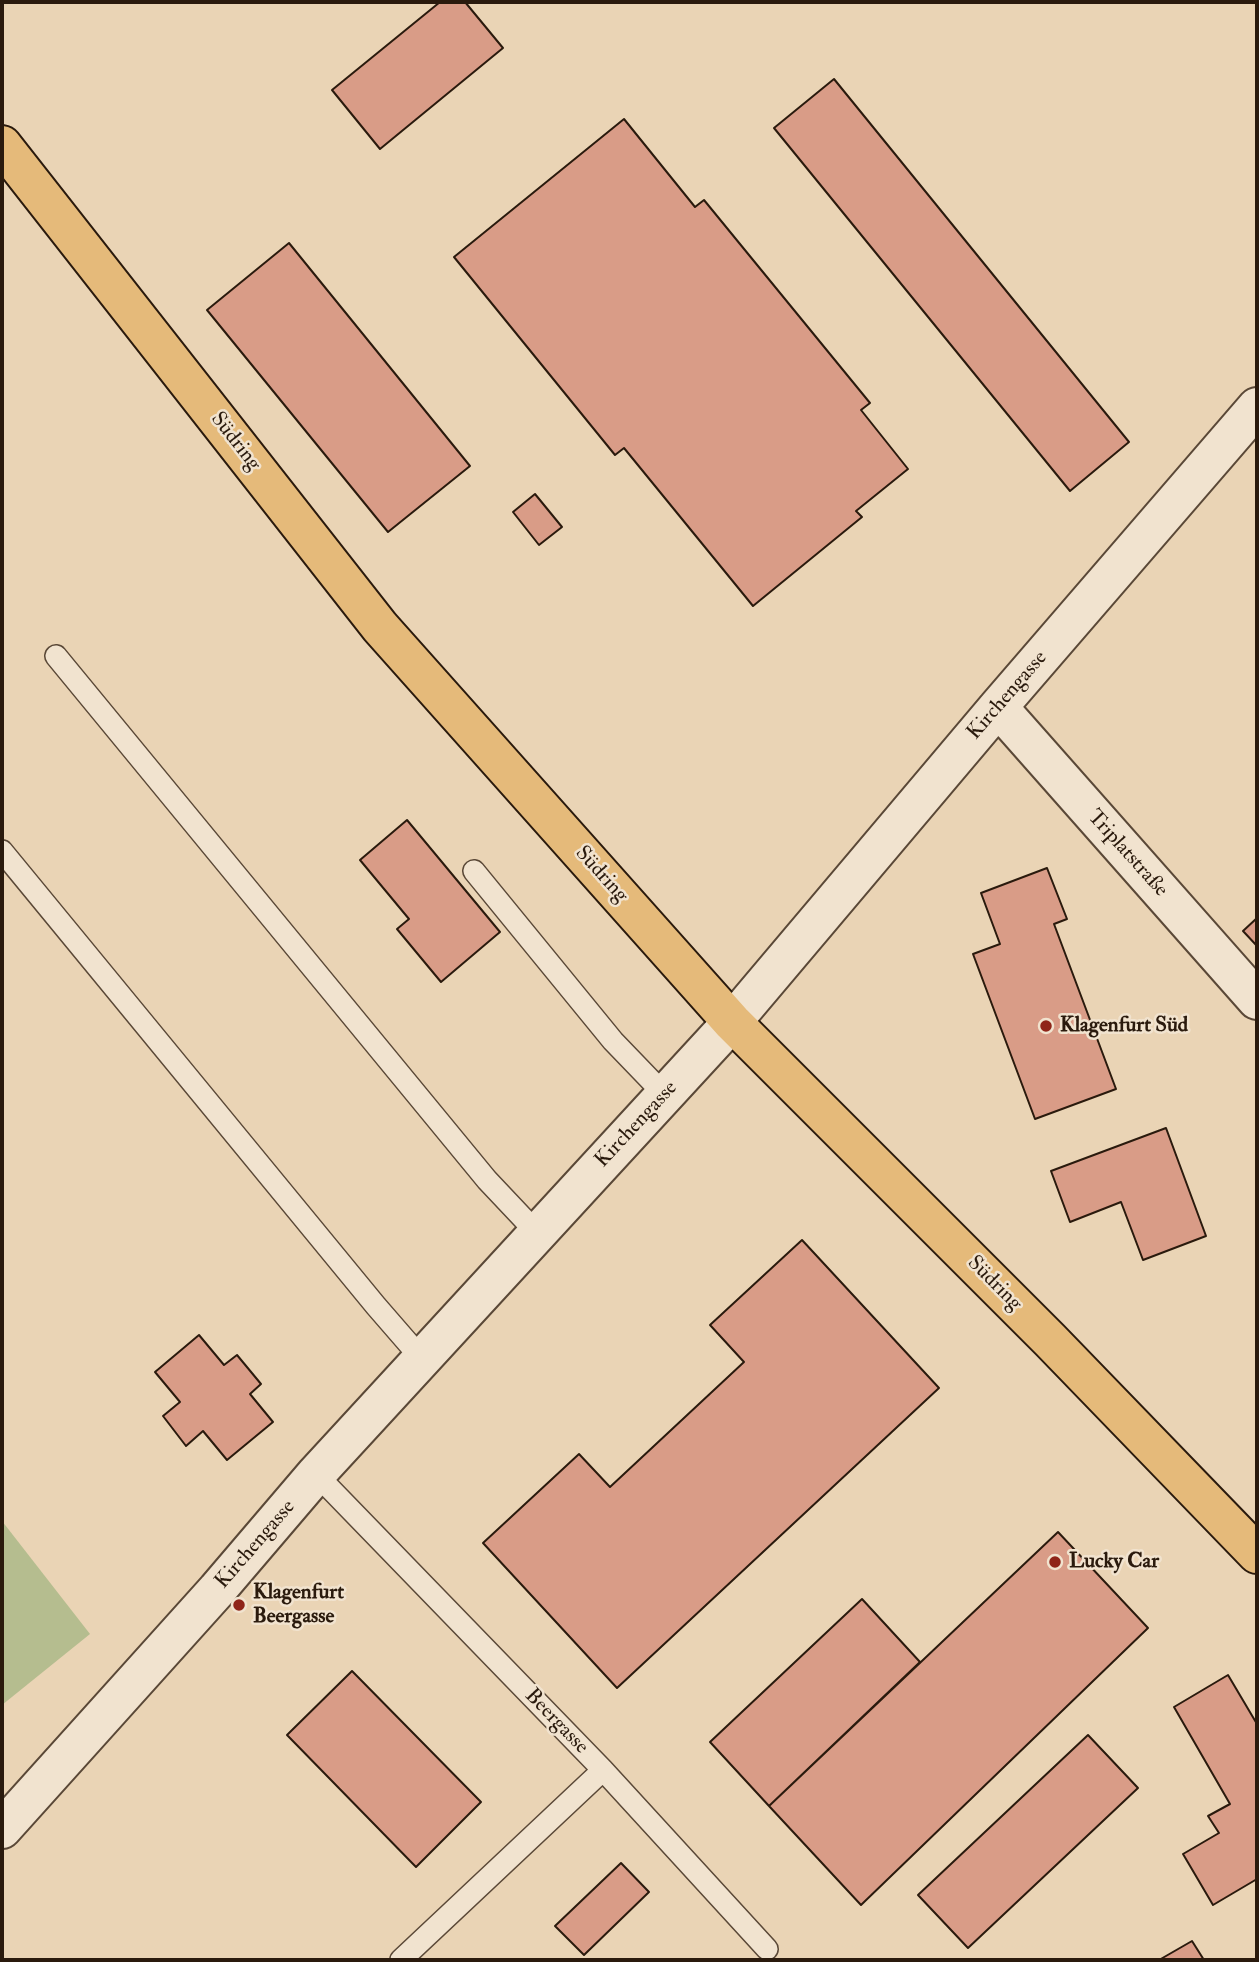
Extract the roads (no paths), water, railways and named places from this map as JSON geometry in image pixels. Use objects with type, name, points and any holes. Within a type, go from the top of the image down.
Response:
[{"type":"main road","name":"Südring","points":[[2,145],[380,627],[732,1022],[1040,1331],[1257,1554]]},
{"type":"street","name":"Kirchengasse","points":[[2,1829],[218,1590],[317,1474],[732,1022],[998,707],[1257,407]]},
{"type":"street","name":"Triplatstraße","points":[[998,707],[1257,1000]]},
{"type":"lane","points":[[56,656],[487,1180],[537,1233]]},
{"type":"lane","points":[[2,851],[422,1359]]},
{"type":"lane","points":[[474,871],[613,1041],[665,1095]]},
{"type":"lane","name":"Beergasse","points":[[317,1474],[603,1770],[401,1960]]},
{"type":"lane","points":[[603,1770],[767,1949]]},
{"type":"place","name":"Klagenfurt Süd","points":[[1046,1026]]},
{"type":"place","name":"Lucky Car","points":[[1055,1562]]},
{"type":"place","name":"Klagenfurt Beergasse","points":[[239,1605]]}]
